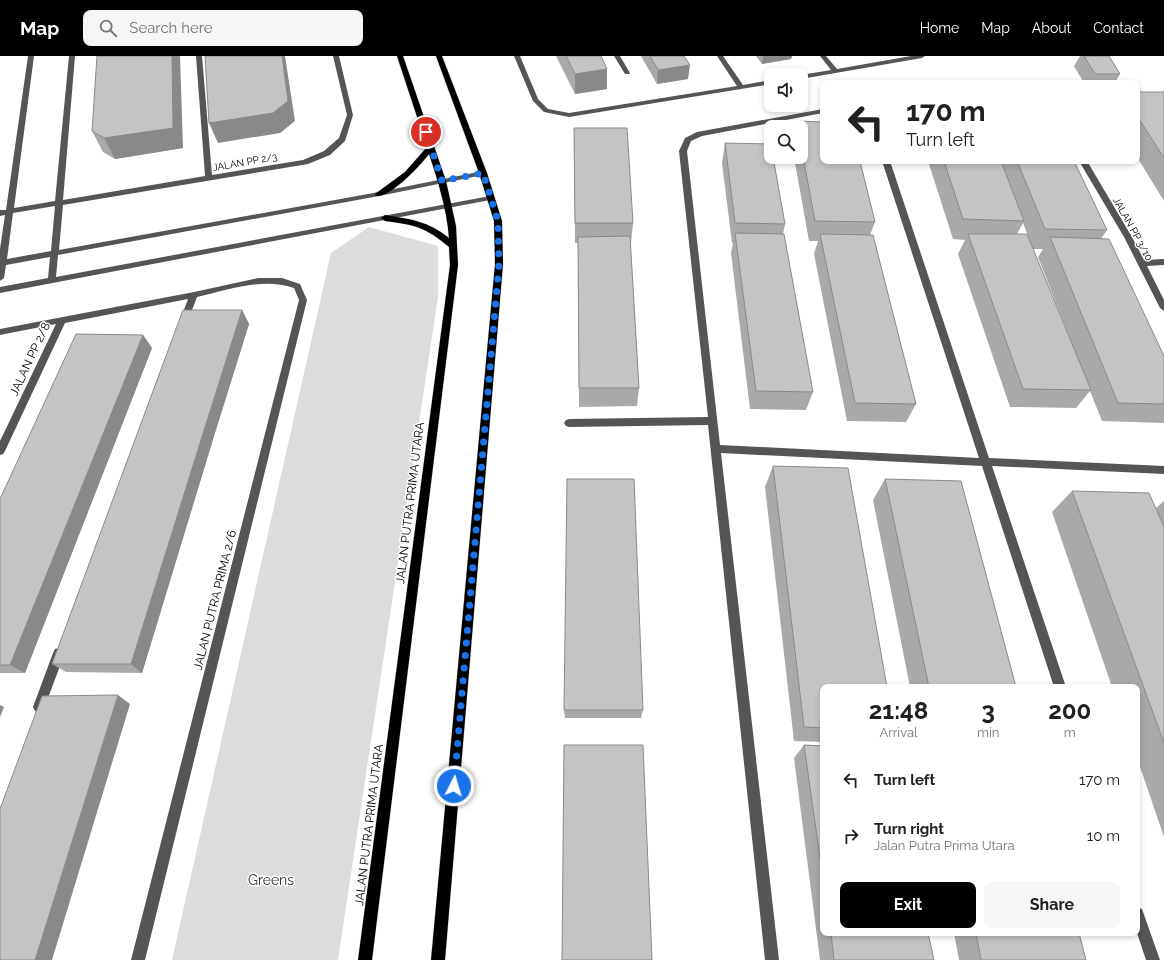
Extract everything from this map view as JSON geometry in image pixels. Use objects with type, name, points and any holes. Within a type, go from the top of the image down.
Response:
[{"type":"main road","name":"JALAN PUTRA PRIMA UTARA","points":[[365,960],[454,265],[452,226],[442,181],[400,56]]},
{"type":"main road","points":[[438,960],[499,264],[498,221],[483,173],[439,56]]},
{"type":"main road","points":[[379,194],[401,181],[418,165],[431,147]]},
{"type":"main road","points":[[384,218],[414,222],[435,231],[453,246]]},
{"type":"street","points":[[0,278],[31,56]]},
{"type":"street","points":[[52,280],[72,56]]},
{"type":"street","points":[[199,56],[209,178]]},
{"type":"street","name":"JALAN PP 2/3","points":[[0,213],[305,162],[327,153],[342,139],[350,115],[336,56]]},
{"type":"street","points":[[517,56],[535,100],[546,111],[568,115],[764,83]]},
{"type":"street","points":[[617,56],[627,73]]},
{"type":"street","points":[[720,56],[741,87]]},
{"type":"street","points":[[822,56],[835,71]]},
{"type":"street","points":[[808,76],[918,56]]},
{"type":"street","points":[[772,960],[683,151],[688,140],[700,134],[820,112]]},
{"type":"street","points":[[887,164],[1059,684]]},
{"type":"street","name":"JALAN PP 3/10","points":[[1084,164],[1128,237],[1164,308]]},
{"type":"street","points":[[1,263],[379,194],[483,173]]},
{"type":"street","points":[[0,290],[490,198]]},
{"type":"street","points":[[1140,263],[1164,262]]},
{"type":"street","name":"JALAN PUTRA PRIMA 2/6","points":[[0,332],[194,295],[258,281],[282,281],[297,286],[303,300],[138,960]]},
{"type":"street","points":[[180,332],[194,295]]},
{"type":"street","name":"JALAN PP 2/8","points":[[0,451],[62,320]]},
{"type":"street","points":[[569,423],[712,421]]},
{"type":"street","points":[[715,449],[1164,470]]},
{"type":"street","points":[[37,714],[63,640]]},
{"type":"street","points":[[1140,923],[1153,960]]},
{"type":"green space","name":"Greens","points":[[369,227],[438,246],[438,297],[338,960],[172,960],[331,253]]},
{"type":"building","points":[[97,56],[172,56],[173,128],[104,138],[92,131]]},
{"type":"building","points":[[205,56],[282,56],[288,101],[273,113],[209,123]]},
{"type":"building","points":[[566,56],[601,56],[607,69],[575,74]]},
{"type":"building","points":[[650,56],[684,56],[690,65],[658,70]]},
{"type":"building","points":[[1084,56],[1109,56],[1120,74],[1095,74]]},
{"type":"building","points":[[1140,92],[1164,92],[1164,158],[1140,121]]},
{"type":"building","points":[[808,121],[820,122],[820,164],[861,164],[875,222],[815,221],[804,164],[808,164]]},
{"type":"building","points":[[574,128],[627,128],[633,223],[575,223]]},
{"type":"building","points":[[725,143],[764,144],[764,164],[774,164],[785,224],[735,223]]},
{"type":"building","points":[[945,164],[1002,164],[1024,221],[963,219]]},
{"type":"building","points":[[1018,164],[1075,164],[1107,230],[1045,229]]},
{"type":"building","points":[[735,233],[784,234],[813,392],[756,391]]},
{"type":"building","points":[[820,234],[873,235],[916,404],[855,403]]},
{"type":"building","points":[[968,234],[1027,234],[1091,390],[1023,389]]},
{"type":"building","points":[[630,236],[639,388],[579,388],[578,237]]},
{"type":"building","points":[[1050,237],[1109,239],[1164,356],[1164,404],[1118,403]]},
{"type":"building","points":[[183,310],[242,310],[131,664],[52,664]]},
{"type":"building","points":[[76,334],[143,335],[10,665],[0,665],[0,499]]},
{"type":"building","points":[[773,466],[848,468],[886,684],[820,684],[820,728],[804,727]]},
{"type":"building","points":[[567,479],[634,479],[643,710],[564,710]]},
{"type":"building","points":[[885,479],[961,481],[1015,684],[928,684]]},
{"type":"building","points":[[1072,491],[1149,493],[1164,527],[1164,743]]},
{"type":"building","points":[[118,695],[35,960],[0,960],[0,809],[42,696]]},
{"type":"building","points":[[564,745],[643,745],[652,960],[562,960]]},
{"type":"building","points":[[804,745],[820,746],[820,858]]},
{"type":"building","points":[[831,936],[929,936],[934,960],[834,960]]},
{"type":"building","points":[[977,936],[1080,936],[1086,960],[981,960]]},
{"type":"route","points":[[426,132],[442,181],[483,173],[498,221],[499,264],[454,786]]}]
